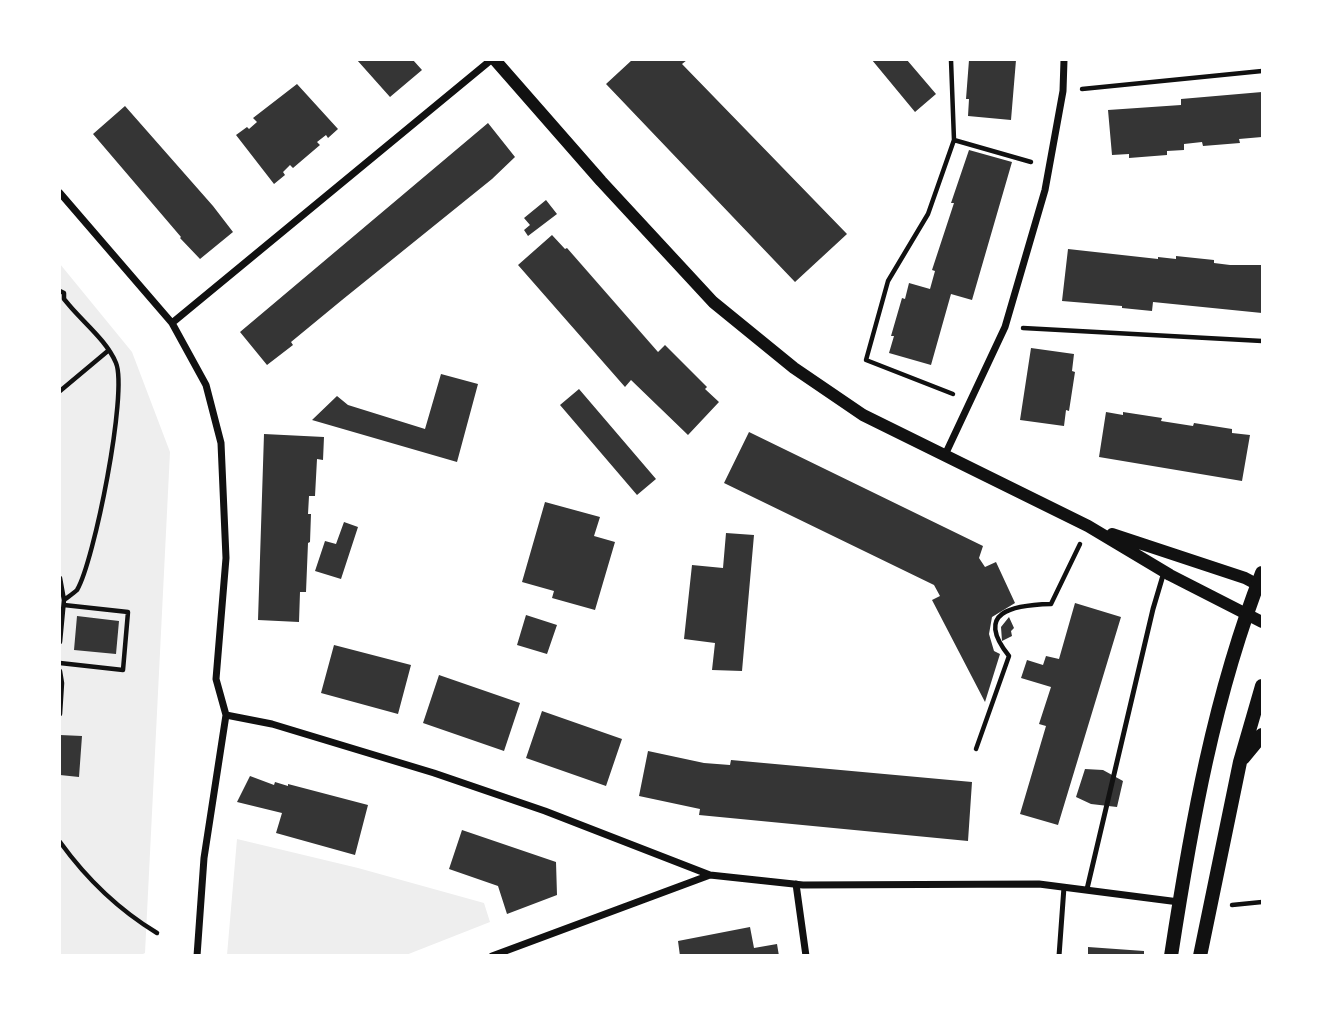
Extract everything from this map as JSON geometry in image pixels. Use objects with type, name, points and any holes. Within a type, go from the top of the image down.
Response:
[{"type":"main road","points":[[1171,956],[1208,755],[1230,663],[1246,613],[1261,581]]},
{"type":"main road","points":[[1200,956],[1240,762],[1262,686]]},
{"type":"main road","points":[[1240,762],[1262,735]]},
{"type":"street","points":[[173,323],[493,60],[713,302],[784,360],[863,415],[1088,526],[1164,572],[1262,622]]},
{"type":"street","points":[[944,457],[1005,327],[1045,190],[1063,91],[1064,60]]},
{"type":"street","points":[[60,193],[173,323],[206,385],[221,443],[226,558],[216,679],[226,715],[204,858],[197,956]]},
{"type":"street","points":[[1088,526],[1261,581]]},
{"type":"street","points":[[226,715],[272,724],[434,773],[545,811],[710,875],[796,884],[1027,884],[1179,902]]},
{"type":"street","points":[[492,956],[710,875]]},
{"type":"street","points":[[796,884],[806,956]]},
{"type":"lane","points":[[1087,889],[1164,572]]},
{"type":"lane","points":[[1059,956],[1064,887]]},
{"type":"path","points":[[951,60],[954,140],[928,214],[888,281],[866,360],[970,401]]},
{"type":"path","points":[[1063,91],[1262,71]]},
{"type":"path","points":[[954,140],[1049,167]]},
{"type":"path","points":[[60,291],[109,350],[117,364],[120,379],[117,423],[88,558],[76,590],[64,603]]},
{"type":"path","points":[[1005,327],[1262,341]]},
{"type":"path","points":[[60,391],[109,350]]},
{"type":"path","points":[[976,749],[1009,656],[995,636],[995,622],[1003,613],[1023,605],[1051,604],[1088,526]]},
{"type":"path","points":[[60,578],[64,603],[60,642]]},
{"type":"path","points":[[60,663],[123,670],[128,612],[64,603]]},
{"type":"path","points":[[60,671],[60,714]]},
{"type":"path","points":[[60,842],[78,866],[133,918],[157,933]]},
{"type":"shaded area","points":[[60,264],[132,352],[170,452],[145,953],[141,955],[60,955]]},
{"type":"shaded area","points":[[237,839],[358,868],[484,903],[490,922],[406,955],[227,955]]},
{"type":"building","points":[[357,60],[413,60],[422,70],[390,97]]},
{"type":"building","points":[[632,60],[687,60],[682,64],[847,234],[795,282],[606,84]]},
{"type":"building","points":[[872,60],[907,60],[936,94],[915,112]]},
{"type":"building","points":[[969,60],[1016,60],[1011,120],[968,116],[969,99],[966,99]]},
{"type":"building","points":[[297,84],[338,129],[328,138],[326,135],[317,142],[320,145],[293,168],[290,165],[283,172],[285,175],[274,184],[236,135],[247,127],[249,129],[257,122],[253,118]]},
{"type":"building","points":[[1262,92],[1262,137],[1239,139],[1240,143],[1203,146],[1202,142],[1184,144],[1184,150],[1167,151],[1167,155],[1129,158],[1129,154],[1112,155],[1108,110],[1181,105],[1181,99]]},
{"type":"building","points":[[125,106],[233,232],[200,259],[93,134]]},
{"type":"building","points":[[488,123],[515,157],[492,179],[291,342],[293,345],[267,365],[240,332]]},
{"type":"building","points":[[969,150],[1012,162],[972,300],[951,294],[931,365],[889,353],[894,336],[891,336],[909,283],[930,289],[935,271],[932,270]]},
{"type":"building","points":[[546,200],[557,214],[528,236],[524,230],[530,225],[524,218]]},
{"type":"building","points":[[552,235],[567,248],[658,352],[665,345],[719,402],[688,435],[631,380],[625,387],[518,265]]},
{"type":"building","points":[[1068,249],[1158,259],[1176,259],[1176,256],[1214,260],[1214,263],[1230,265],[1262,265],[1262,313],[1153,302],[1152,311],[1062,301]]},
{"type":"building","points":[[1031,348],[1074,354],[1072,371],[1075,372],[1064,426],[1020,420]]},
{"type":"building","points":[[441,374],[478,384],[457,462],[312,420],[337,396],[348,405],[425,429]]},
{"type":"building","points":[[579,389],[656,479],[637,495],[560,405]]},
{"type":"building","points":[[1106,412],[1123,415],[1123,412],[1193,426],[1194,423],[1232,429],[1232,433],[1250,435],[1242,481],[1099,457]]},
{"type":"building","points":[[749,432],[983,546],[979,558],[985,567],[996,562],[1015,603],[992,617],[989,634],[994,651],[1000,654],[985,702],[932,600],[940,596],[934,585],[724,483]]},
{"type":"building","points":[[264,434],[324,437],[323,460],[317,459],[315,496],[309,496],[310,542],[306,592],[300,592],[299,622],[258,620]]},
{"type":"building","points":[[545,502],[600,517],[594,536],[615,542],[595,610],[552,598],[554,591],[522,582]]},
{"type":"building","points":[[344,522],[358,527],[341,579],[315,571],[325,541],[336,544]]},
{"type":"building","points":[[726,533],[754,535],[742,671],[712,670],[715,643],[684,639],[692,565],[723,568]]},
{"type":"building","points":[[1075,603],[1121,617],[1058,825],[1020,814],[1046,726],[1039,724],[1051,687],[1021,678],[1027,660],[1043,665],[1046,656],[1059,659]]},
{"type":"building","points":[[526,615],[557,625],[547,654],[517,645]]},
{"type":"building","points":[[77,616],[119,621],[116,654],[74,650]]},
{"type":"building","points":[[1009,617],[1014,628],[1011,631],[1012,636],[1002,641],[1001,627]]},
{"type":"building","points":[[334,645],[411,665],[398,714],[321,693]]},
{"type":"building","points":[[439,675],[520,703],[504,751],[423,723]]},
{"type":"building","points":[[542,711],[622,739],[606,786],[526,758]]},
{"type":"building","points":[[60,735],[82,736],[79,777],[60,775]]},
{"type":"building","points":[[648,751],[704,763],[730,765],[731,760],[972,782],[968,841],[699,815],[700,809],[639,796]]},
{"type":"building","points":[[1085,769],[1103,770],[1123,781],[1117,807],[1091,804],[1076,797]]},
{"type":"building","points":[[250,776],[274,785],[275,782],[288,784],[368,805],[355,855],[276,833],[282,813],[237,802]]},
{"type":"building","points":[[462,830],[556,862],[557,895],[507,914],[498,886],[449,869]]},
{"type":"building","points":[[750,927],[754,948],[777,944],[779,956],[680,956],[678,941]]},
{"type":"building","points":[[1088,947],[1144,951],[1144,956],[1088,956]]}]
